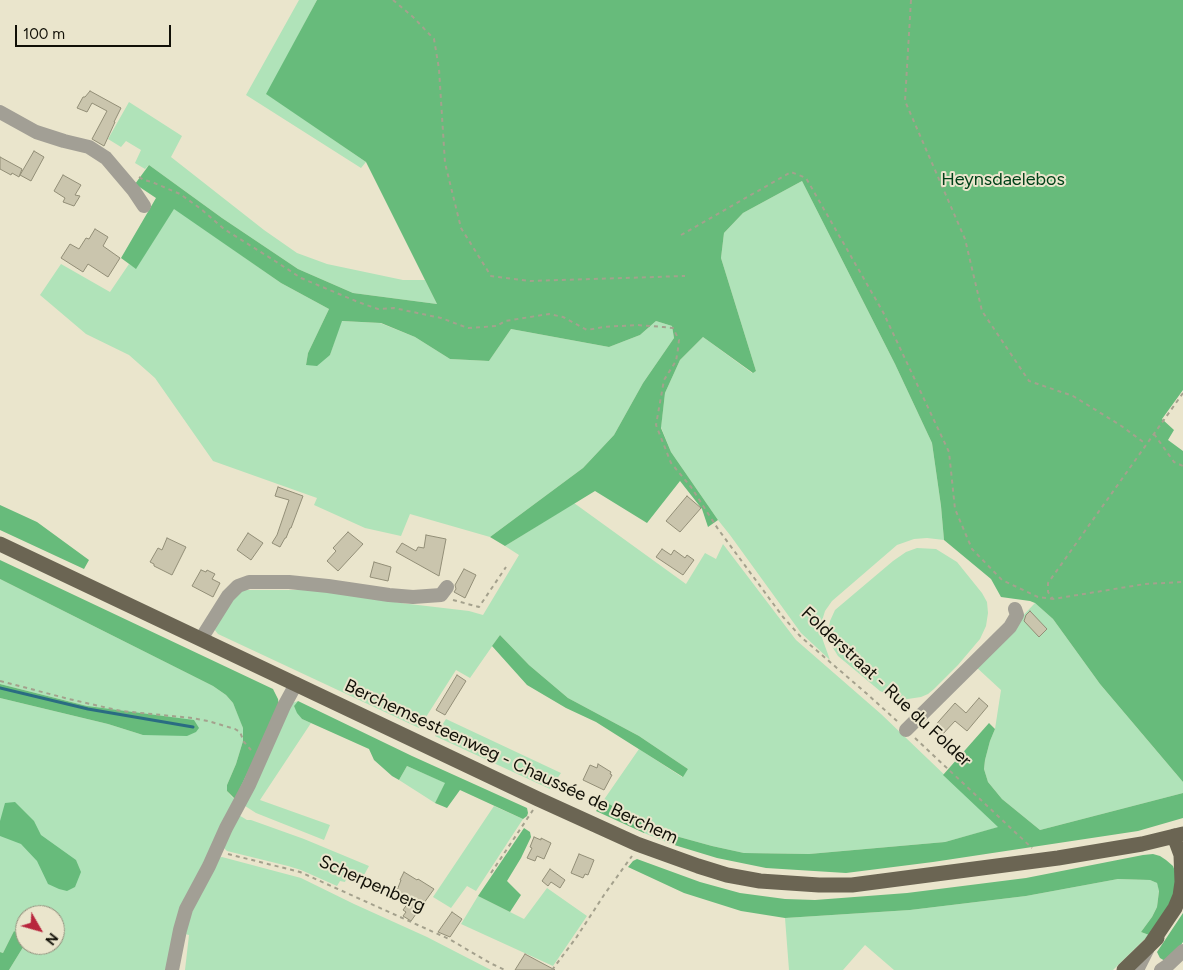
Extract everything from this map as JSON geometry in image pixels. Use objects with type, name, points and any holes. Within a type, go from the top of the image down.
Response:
[{"type":"main road","name":"Berchemsesteenweg - Chaussée de Berchem","points":[[0,544],[538,799],[637,844],[727,875],[760,881],[852,885],[1045,860],[1142,844],[1179,835]]},
{"type":"main road","points":[[1150,945],[1175,908],[1180,896],[1182,882],[1179,835]]},
{"type":"main road","points":[[1124,970],[1176,918],[1183,906]]},
{"type":"street","points":[[0,112],[36,132],[89,147],[106,158],[144,206]]},
{"type":"street","points":[[201,640],[228,596],[238,586],[249,582],[289,582],[389,596],[414,597],[444,591]]},
{"type":"street","points":[[906,730],[1010,627],[1017,615],[1015,609]]},
{"type":"street","points":[[172,970],[186,909],[249,785],[284,706],[296,684]]},
{"type":"street","points":[[1137,970],[1150,945]]},
{"type":"street","points":[[1161,970],[1183,951]]},
{"type":"path","points":[[393,0],[434,39],[439,69],[445,163],[461,228],[491,276],[530,281],[685,276]]},
{"type":"path","points":[[911,0],[905,101],[965,239],[982,311],[1029,381],[1073,396],[1120,425],[1146,444]]},
{"type":"path","points":[[681,235],[791,172],[806,178],[883,312],[950,452],[955,509],[972,549],[1002,580],[1038,597],[1053,599],[1144,584],[1183,582]]},
{"type":"path","name":"Folderstraat - Rue du Folder","points":[[138,176],[180,194],[202,209],[224,229],[300,278],[378,309],[394,308],[441,318],[468,328],[497,326],[505,322],[549,314],[563,317],[588,330],[602,327],[637,325],[673,328],[679,340],[676,361],[664,380],[656,425],[671,462],[691,487],[718,529],[782,617],[801,637],[866,693],[1045,860]]},
{"type":"path","points":[[1053,599],[1048,592],[1048,583],[1183,394]]},
{"type":"path","points":[[1154,434],[1174,462],[1183,466]]},
{"type":"path","points":[[444,591],[478,607],[506,567]]},
{"type":"path","points":[[0,681],[121,711],[208,721],[240,732],[244,742],[251,750]]},
{"type":"path","points":[[491,873],[531,813],[538,799]]},
{"type":"path","points":[[552,970],[632,858],[637,844]]},
{"type":"path","name":"Scherpenberg","points":[[216,849],[228,854],[300,872],[449,939],[505,970]]},
{"type":"green space","points":[[299,0],[317,0],[267,94],[366,162],[361,168],[246,95]]},
{"type":"green space","name":"Heynsdaelebos","points":[[317,0],[1183,0],[1183,390],[1162,419],[1174,430],[1168,440],[1183,451],[1183,782],[1100,684],[1053,619],[1035,603],[1001,597],[991,579],[944,540],[932,443],[895,364],[802,181],[743,213],[724,233],[721,258],[756,371],[753,373],[703,337],[680,360],[665,393],[661,428],[671,452],[718,520],[708,527],[702,509],[680,481],[647,523],[595,491],[505,546],[490,537],[583,468],[614,435],[643,383],[674,338],[672,326],[656,321],[640,335],[609,347],[511,329],[489,361],[450,359],[415,337],[381,323],[342,321],[330,355],[317,366],[306,365],[308,353],[329,309],[281,283],[174,209],[136,269],[121,258],[156,198],[135,184],[149,165],[222,218],[298,269],[353,293],[437,304],[366,162],[266,94]]},
{"type":"green space","points":[[129,102],[182,136],[171,157],[264,230],[297,253],[327,264],[403,280],[425,280],[437,304],[353,293],[298,269],[222,218],[149,165],[145,169],[135,163],[141,150],[126,141],[121,147],[108,139]]},
{"type":"green space","points":[[802,181],[895,364],[932,443],[944,540],[914,539],[897,545],[832,601],[825,611],[821,624],[821,635],[830,660],[801,633],[718,520],[671,452],[661,427],[665,393],[680,360],[703,337],[752,373],[756,371],[721,258],[724,233],[743,213]]},
{"type":"green space","points":[[174,208],[281,283],[329,309],[308,353],[306,365],[330,355],[341,321],[380,323],[415,337],[450,359],[489,361],[511,329],[609,347],[640,335],[656,321],[672,326],[674,338],[643,383],[614,435],[583,468],[490,537],[410,514],[401,536],[365,528],[314,505],[317,498],[213,461],[155,378],[129,355],[86,334],[40,295],[61,264],[110,292],[129,264],[136,268]]},
{"type":"green space","points":[[574,503],[686,584],[705,553],[716,559],[723,544],[796,640],[881,714],[999,827],[945,842],[809,854],[744,853],[672,835],[671,844],[644,833],[650,825],[603,801],[639,749],[682,777],[688,769],[639,736],[568,698],[529,665],[500,635],[470,678],[456,670],[419,728],[218,634],[214,629],[235,594],[244,590],[310,590],[343,593],[401,603],[469,611],[483,615],[519,555],[505,546]]},
{"type":"green space","points":[[0,505],[37,522],[89,560],[84,569],[0,530]]},
{"type":"green space","points":[[917,548],[936,549],[957,562],[982,593],[987,602],[988,613],[986,626],[980,639],[934,689],[921,697],[901,700],[880,691],[838,656],[828,633],[830,621],[835,610],[893,561],[906,552]]},
{"type":"green space","points":[[0,560],[273,689],[279,706],[235,799],[227,791],[227,785],[243,741],[243,728],[233,703],[226,695],[213,686],[0,579]]},
{"type":"green space","points":[[0,579],[213,686],[226,695],[233,703],[243,728],[243,741],[227,785],[227,791],[235,799],[165,970],[9,970],[18,955],[65,955],[65,905],[15,905],[15,932],[3,953],[0,952],[0,698],[108,724],[143,735],[87,706],[0,684]]},
{"type":"green space","points":[[1035,603],[1053,619],[1100,684],[1183,782],[1183,793],[1040,830],[1002,799],[988,782],[984,769],[985,760],[995,729],[1001,690],[975,666]]},
{"type":"green space","points":[[500,635],[529,665],[568,698],[639,736],[688,769],[683,777],[596,722],[566,708],[527,685],[492,646]]},
{"type":"green space","points":[[0,684],[87,706],[194,720],[199,728],[196,732],[187,736],[143,735],[108,724],[0,698]]},
{"type":"green space","points":[[298,701],[294,706],[302,719],[311,723],[260,800],[330,825],[324,840],[256,813],[242,804],[292,703]]},
{"type":"green space","points":[[298,701],[412,756],[527,808],[527,816],[523,819],[460,790],[447,808],[435,803],[445,783],[407,766],[399,780],[374,760],[369,749],[302,719],[294,706]]},
{"type":"green space","points":[[446,719],[561,773],[550,789],[435,736]]},
{"type":"green space","points":[[989,723],[995,729],[985,760],[984,769],[988,782],[1002,799],[1040,830],[1183,793],[1183,818],[1138,831],[846,873],[766,868],[717,858],[671,844],[672,835],[744,853],[809,854],[945,842],[998,827],[943,775]]},
{"type":"green space","points":[[407,766],[446,783],[435,803],[399,780]]},
{"type":"green space","points":[[603,801],[650,825],[644,833],[596,811]]},
{"type":"green space","points":[[15,802],[34,821],[41,835],[76,860],[81,872],[75,887],[67,891],[48,884],[37,861],[21,844],[0,836],[0,821],[5,803]]},
{"type":"green space","points":[[494,806],[523,819],[476,891],[467,886],[451,908],[433,897]]},
{"type":"green space","points":[[237,814],[247,820],[304,839],[369,866],[364,875],[350,869],[345,882],[340,881],[337,886],[301,870],[227,851],[224,848]]},
{"type":"green space","points":[[524,828],[530,832],[531,837],[507,881],[521,895],[510,912],[478,896]]},
{"type":"green space","points":[[1153,854],[1160,856],[1173,866],[1176,874],[1174,894],[1164,915],[1149,935],[1141,932],[1157,907],[1159,891],[1157,883],[1150,880],[1118,879],[1026,896],[910,910],[785,918],[741,911],[684,893],[628,867],[637,859],[700,882],[740,893],[785,899],[815,900],[907,893],[1026,878]]},
{"type":"green space","points":[[222,857],[301,878],[427,937],[491,970],[185,970],[189,935],[181,933],[217,858]]},
{"type":"green space","points":[[1118,879],[1150,880],[1157,883],[1159,890],[1157,907],[1141,932],[1149,935],[1113,970],[894,970],[865,945],[843,970],[789,970],[785,918],[910,910],[1026,896]]},
{"type":"green space","points":[[547,888],[587,916],[553,966],[461,924],[478,896],[524,919]]},
{"type":"green space","points":[[1183,913],[1183,942],[1171,960],[1165,961],[1160,958],[1157,952]]},
{"type":"green space","points":[[14,931],[15,955],[18,955],[9,970],[0,970],[0,952],[3,953]]},
{"type":"building","points":[[90,91],[121,108],[104,146],[92,139],[107,111],[92,103],[87,112],[77,108],[83,97]]},
{"type":"building","points":[[34,151],[44,157],[31,181],[20,175]]},
{"type":"building","points":[[0,157],[22,169],[19,177],[0,169]]},
{"type":"building","points":[[63,175],[81,185],[75,195],[80,196],[74,206],[63,202],[65,198],[54,191]]},
{"type":"building","points":[[95,229],[108,237],[103,246],[120,258],[108,277],[88,264],[83,272],[61,258],[70,244],[79,249],[86,238],[89,239]]},
{"type":"building","points":[[278,487],[303,496],[291,528],[280,547],[272,543],[277,535],[289,500],[275,496]]},
{"type":"building","points":[[687,496],[701,508],[680,532],[666,521]]},
{"type":"building","points":[[348,532],[363,544],[338,571],[327,561],[336,551],[333,548]]},
{"type":"building","points":[[248,533],[263,543],[251,560],[237,550]]},
{"type":"building","points":[[426,535],[446,539],[439,576],[396,552],[402,543],[416,551],[418,547],[424,548]]},
{"type":"building","points":[[167,538],[186,547],[172,575],[150,562],[158,548],[162,550]]},
{"type":"building","points":[[662,549],[671,555],[674,550],[685,558],[687,555],[694,560],[683,575],[656,557]]},
{"type":"building","points":[[374,562],[391,567],[388,581],[370,577]]},
{"type":"building","points":[[464,569],[476,575],[465,598],[454,592],[456,589],[455,585]]},
{"type":"building","points":[[201,570],[206,572],[207,570],[215,574],[212,579],[220,583],[213,597],[192,586]]},
{"type":"building","points":[[1030,611],[1047,629],[1039,637],[1024,621]]},
{"type":"building","points":[[457,675],[466,681],[445,715],[436,710]]},
{"type":"building","points":[[979,698],[988,706],[967,731],[955,721],[941,736],[932,729],[955,703],[966,713]]},
{"type":"building","points":[[598,764],[611,772],[610,774],[612,775],[604,790],[583,780],[590,765],[597,768]]},
{"type":"building","points":[[534,837],[551,843],[544,859],[537,856],[535,861],[527,858],[532,848],[530,847]]},
{"type":"building","points":[[579,854],[594,860],[588,875],[585,874],[583,878],[571,873]]},
{"type":"building","points":[[550,869],[565,880],[560,888],[551,882],[548,886],[542,881]]},
{"type":"building","points":[[404,872],[434,889],[411,921],[403,916],[406,912],[403,910],[411,899],[396,893]]},
{"type":"building","points":[[452,912],[462,919],[450,937],[438,932]]},
{"type":"building","points":[[525,954],[538,961],[555,970],[515,970]]},
{"type":"waterway","points":[[0,688],[88,709],[193,727]]}]
